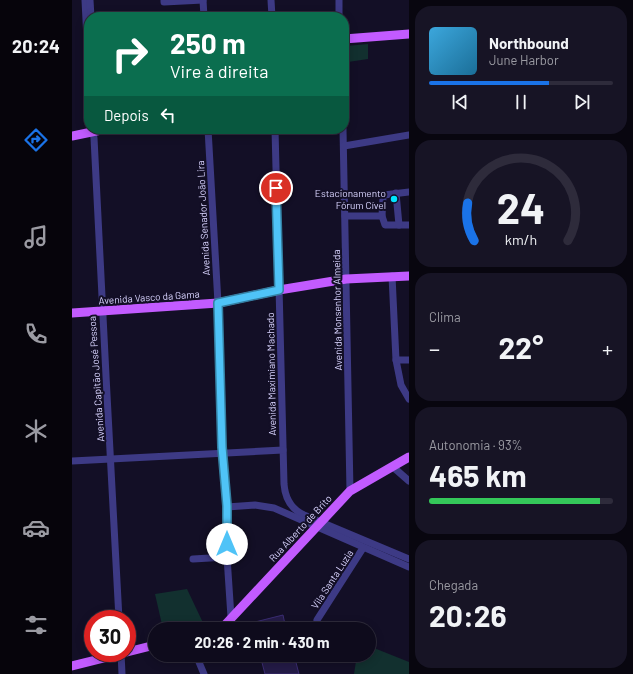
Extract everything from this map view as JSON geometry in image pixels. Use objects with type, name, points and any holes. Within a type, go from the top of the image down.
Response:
[{"type":"main road","points":[[349,39],[409,34]]},
{"type":"main road","points":[[72,136],[84,134]]},
{"type":"main road","name":"Avenida Vasco da Gama","points":[[72,313],[218,303],[279,290],[346,279],[409,276]]},
{"type":"main road","name":"Rua Alberto de Brito","points":[[227,622],[350,491],[409,457]]},
{"type":"main road","points":[[136,650],[148,648]]},
{"type":"main road","points":[[72,666],[88,662]]},
{"type":"street","points":[[85,0],[86,12]]},
{"type":"street","points":[[90,0],[91,12]]},
{"type":"street","points":[[164,0],[164,2],[203,0],[204,12]]},
{"type":"street","points":[[271,0],[272,12]]},
{"type":"street","points":[[338,0],[339,12]]},
{"type":"street","name":"Avenida Capitão José Pessoa","points":[[96,134],[102,312],[119,610]]},
{"type":"street","name":"Avenida Senador João Lira","points":[[208,134],[218,303],[223,453],[227,506],[227,557],[231,617]]},
{"type":"street","name":"Avenida Maximiano Machado","points":[[275,134],[284,484],[287,498],[298,512],[318,525]]},
{"type":"street","name":"Avenida Monsenhor Almeida","points":[[343,134],[350,491]]},
{"type":"street","points":[[344,146],[409,135]]},
{"type":"street","points":[[409,192],[387,194],[383,197],[382,216],[385,224],[409,224]]},
{"type":"street","points":[[396,194],[399,225]]},
{"type":"street","points":[[345,216],[382,216]]},
{"type":"street","points":[[392,276],[396,360],[401,386],[407,390],[409,399]]},
{"type":"street","points":[[396,360],[409,360]]},
{"type":"street","points":[[72,461],[283,450]]},
{"type":"street","points":[[393,467],[409,481]]},
{"type":"street","points":[[227,506],[254,505],[274,508],[409,559]]},
{"type":"street","points":[[318,525],[363,548],[409,568]]},
{"type":"street","name":"Vila Santa Luzia","points":[[317,620],[363,548]]},
{"type":"street","points":[[193,559],[227,557]]},
{"type":"street","points":[[122,674],[123,662]]},
{"type":"street","points":[[199,662],[204,674]]},
{"type":"green space","points":[[368,44],[368,59],[349,62],[349,46]]},
{"type":"green space","points":[[187,589],[203,622],[161,622],[155,594]]},
{"type":"green space","points":[[376,649],[409,662],[409,674],[354,674],[356,662],[376,662]]},
{"type":"building","points":[[283,615],[284,622],[255,622]]},
{"type":"building","points":[[262,662],[296,662],[299,674],[265,674]]},
{"type":"place","name":"Estacionamento Fórum Cível","points":[[394,199]]},
{"type":"route","points":[[227,544],[227,506],[222,447],[218,303],[279,290],[276,188]]}]
